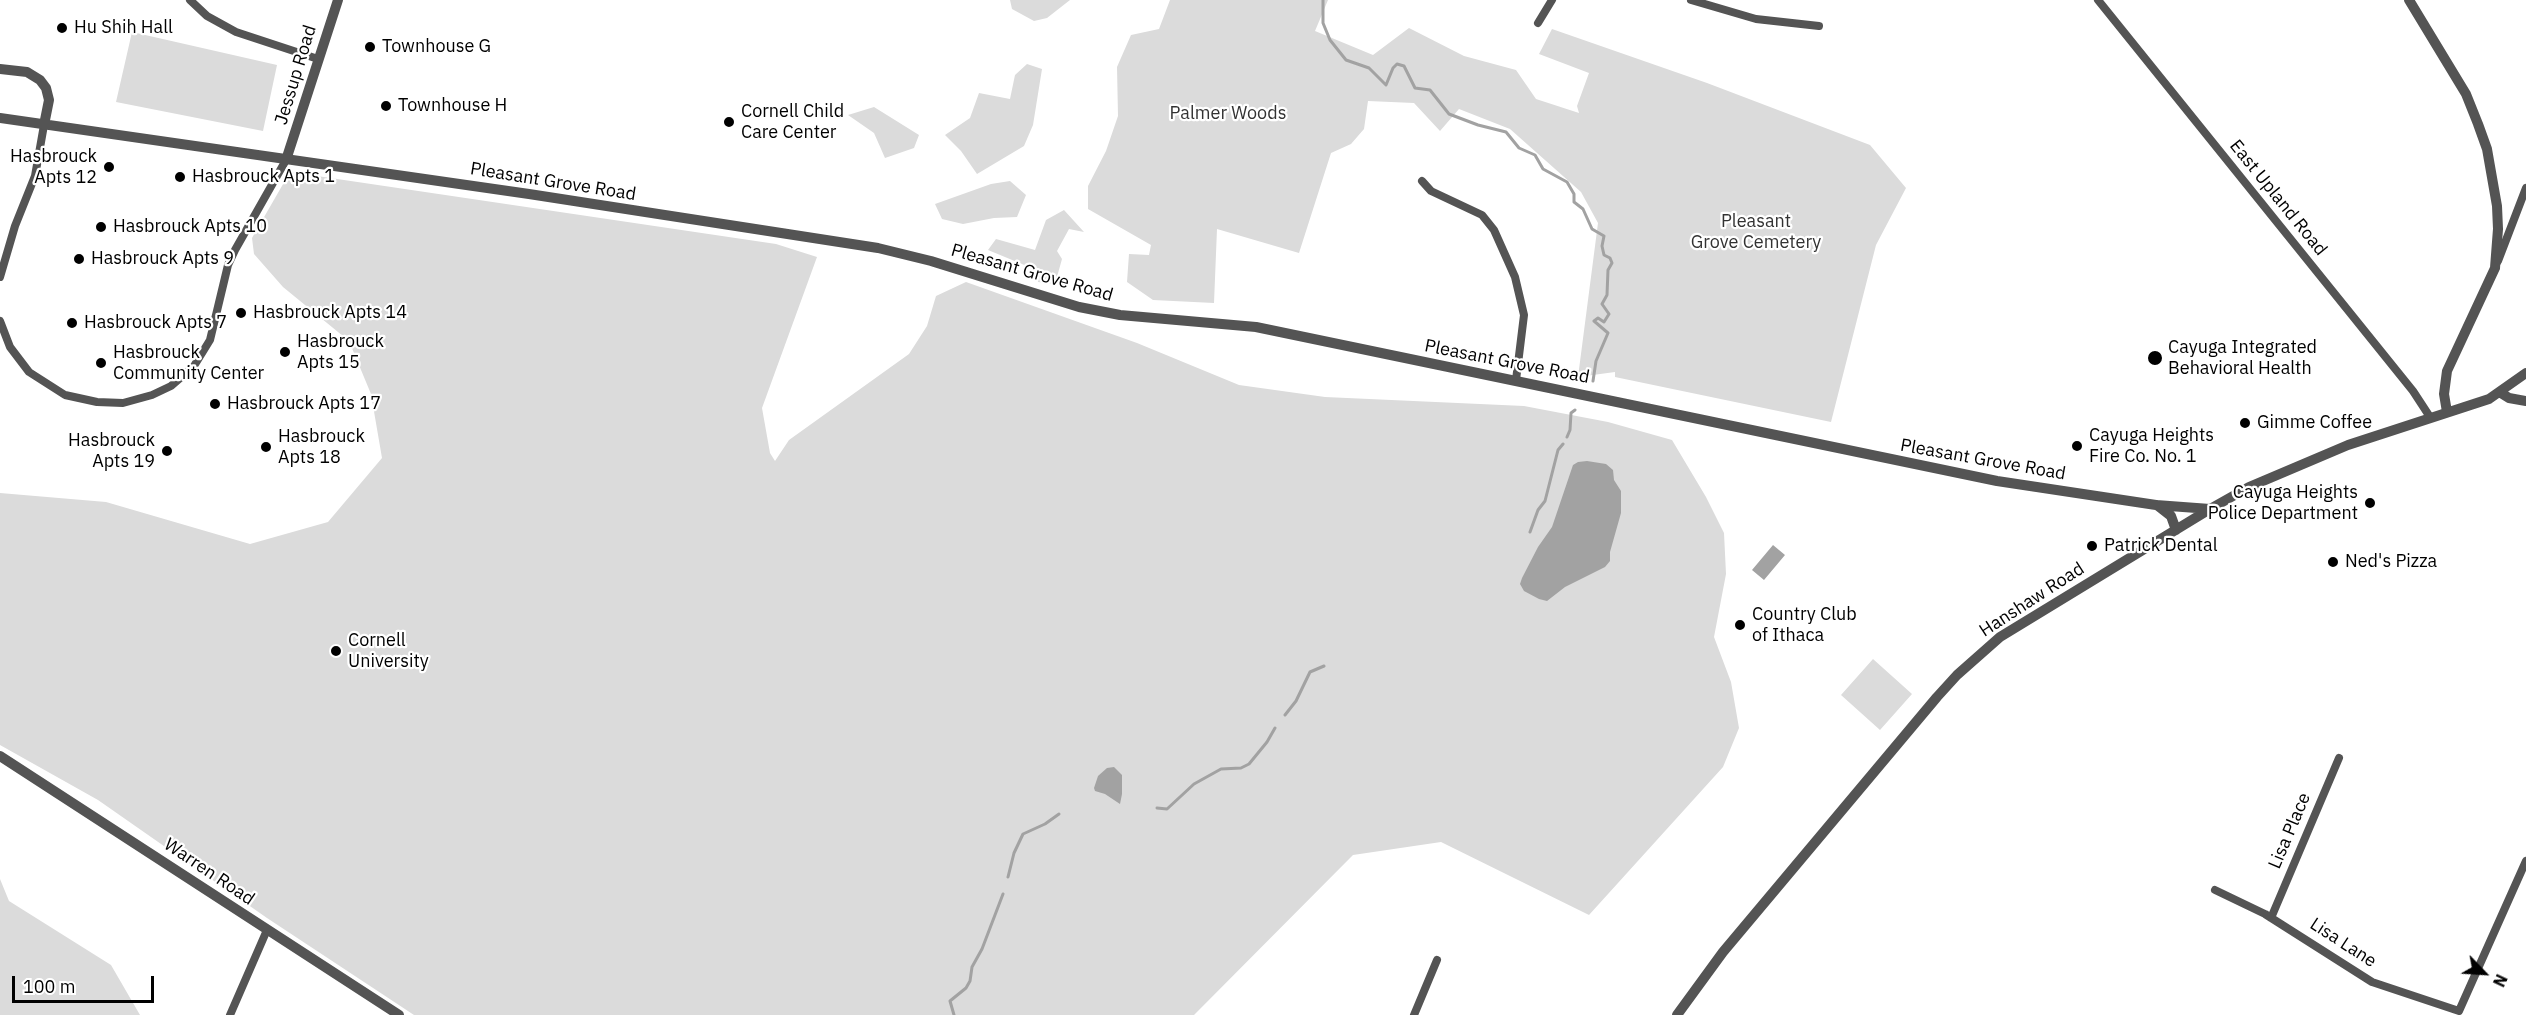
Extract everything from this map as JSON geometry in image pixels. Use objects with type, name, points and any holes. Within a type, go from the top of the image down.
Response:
[{"type":"street","points":[[190,0],[207,16],[236,32],[318,59]]},
{"type":"street","name":"Jessup Road","points":[[286,160],[338,0]]},
{"type":"street","points":[[1538,23],[1552,0]]},
{"type":"street","points":[[1691,0],[1756,19],[1819,26]]},
{"type":"street","name":"East Upland Road","points":[[2098,0],[2413,391],[2430,417]]},
{"type":"street","points":[[2409,0],[2466,94],[2487,149],[2497,206],[2495,268]]},
{"type":"street","points":[[0,69],[27,72],[40,80],[46,88],[49,100],[35,176],[12,235],[0,277]]},
{"type":"street","name":"Pleasant Grove Road","points":[[0,118],[529,194],[878,248],[931,261],[1079,307],[1120,315],[1256,327],[1956,473],[2156,505],[2210,508]]},
{"type":"street","points":[[0,321],[10,347],[22,364],[37,379],[65,395],[97,402],[123,403],[152,395],[171,386],[194,366],[210,340],[228,266],[286,160]]},
{"type":"street","points":[[1422,181],[1440,196],[1482,215],[1494,230],[1515,277],[1524,315],[1516,380]]},
{"type":"street","points":[[2447,412],[2444,394],[2447,371],[2495,268],[2526,188]]},
{"type":"street","name":"Hanshaw Road","points":[[1677,1015],[1723,952],[1957,675],[2000,637],[2210,508],[2249,488],[2306,462],[2430,417],[2490,399],[2526,374]]},
{"type":"street","points":[[2501,393],[2510,398],[2526,401]]},
{"type":"street","points":[[2156,505],[2171,516],[2176,530]]},
{"type":"street","name":"Warren Road","points":[[0,756],[399,1015]]},
{"type":"street","name":"Lisa Place","points":[[2271,918],[2338,758]]},
{"type":"street","name":"Lisa Lane","points":[[2215,891],[2271,918],[2372,982],[2458,1011],[2526,861]]},
{"type":"street","points":[[230,1015],[267,930]]},
{"type":"street","points":[[1414,1015],[1437,960]]},
{"type":"green space","points":[[1010,0],[1070,0],[1047,18],[1034,21],[1012,9]]},
{"type":"green space","points":[[1170,0],[1328,0],[1315,31],[1373,55],[1409,28],[1464,56],[1516,70],[1536,99],[1579,113],[1577,106],[1589,73],[1539,54],[1552,29],[1707,83],[1870,145],[1906,188],[1876,245],[1831,422],[1615,377],[1615,372],[1578,377],[1598,223],[1581,192],[1510,129],[1459,109],[1440,131],[1414,103],[1368,101],[1364,129],[1351,144],[1331,153],[1299,253],[1217,229],[1214,303],[1153,300],[1127,282],[1129,254],[1149,255],[1151,245],[1088,209],[1088,186],[1106,151],[1118,116],[1117,67],[1131,35],[1159,29]]},
{"type":"green space","points":[[132,32],[277,65],[263,131],[116,102]]},
{"type":"green space","points":[[1027,64],[1042,69],[1033,125],[1024,146],[977,174],[961,151],[945,135],[970,118],[979,93],[1010,99],[1015,75]]},
{"type":"green space","points":[[874,107],[919,135],[914,148],[885,158],[874,133],[848,115]]},
{"type":"green space","points":[[290,172],[776,244],[817,257],[762,408],[770,453],[775,461],[789,440],[909,354],[927,326],[936,296],[966,282],[1137,343],[1239,385],[1325,397],[1524,406],[1608,422],[1672,440],[1706,497],[1724,533],[1726,574],[1714,637],[1731,682],[1739,728],[1723,767],[1589,915],[1441,842],[1353,855],[1194,1015],[414,1015],[267,918],[98,800],[0,745],[0,493],[106,502],[250,544],[328,522],[382,458],[371,394],[349,341],[283,287],[254,254],[252,238]]},
{"type":"green space","points":[[1010,181],[1026,195],[1017,217],[994,218],[963,224],[942,219],[935,204],[991,184]]},
{"type":"green space","points":[[1064,210],[1084,232],[1069,229],[1057,251],[1062,259],[1055,284],[1038,282],[1034,269],[988,250],[996,239],[1035,250],[1046,220]]},
{"type":"green space","points":[[1873,659],[1912,694],[1880,730],[1841,695]]},
{"type":"green space","points":[[0,879],[9,901],[111,965],[140,1015],[0,1015]]},
{"type":"shaded area","points":[[1587,461],[1606,464],[1613,470],[1614,480],[1621,491],[1621,513],[1610,552],[1610,561],[1605,567],[1565,587],[1547,601],[1539,599],[1524,591],[1520,584],[1522,578],[1538,547],[1552,527],[1573,465]]},
{"type":"shaded area","points":[[1773,545],[1785,555],[1764,580],[1752,570]]},
{"type":"shaded area","points":[[1114,767],[1122,775],[1120,804],[1105,794],[1095,791],[1094,788],[1098,776],[1107,768]]},
{"type":"waterway","points":[[1323,0],[1323,23],[1330,40],[1346,60],[1369,68],[1386,85],[1393,68],[1397,64],[1404,66],[1415,88],[1430,90],[1449,114],[1506,132],[1519,148],[1535,155],[1543,169],[1567,182],[1574,194],[1574,202],[1583,209],[1592,229],[1604,236],[1602,246],[1604,255],[1610,258],[1612,263],[1608,270],[1607,295],[1602,304],[1609,314],[1604,322],[1598,318],[1594,321],[1608,333],[1596,361],[1593,381]]},
{"type":"waterway","points":[[1567,437],[1570,430],[1571,413],[1575,410]]},
{"type":"waterway","points":[[1530,532],[1538,510],[1545,501],[1558,450],[1563,444]]},
{"type":"waterway","points":[[1285,715],[1296,701],[1310,672],[1324,666]]},
{"type":"waterway","points":[[1157,808],[1167,809],[1194,784],[1221,769],[1241,768],[1249,764],[1275,728]]},
{"type":"waterway","points":[[1008,877],[1014,853],[1023,834],[1045,824],[1059,814]]},
{"type":"waterway","points":[[954,1015],[950,1001],[966,988],[970,981],[972,967],[982,949],[1003,894]]},
{"type":"place","name":"Hu Shih Hall","points":[[62,28]]},
{"type":"place","name":"Townhouse G","points":[[370,47]]},
{"type":"place","name":"Townhouse H","points":[[386,106]]},
{"type":"place","name":"Cornell Child Care Center","points":[[729,122]]},
{"type":"place","name":"Hasbrouck Apts 12","points":[[109,167]]},
{"type":"place","name":"Hasbrouck Apts 1","points":[[180,177]]},
{"type":"place","name":"Hasbrouck Apts 10","points":[[101,227]]},
{"type":"place","name":"Hasbrouck Apts 9","points":[[79,259]]},
{"type":"place","name":"Hasbrouck Apts 14","points":[[241,313]]},
{"type":"place","name":"Hasbrouck Apts 7","points":[[72,323]]},
{"type":"place","name":"Hasbrouck Apts 15","points":[[285,352]]},
{"type":"place","name":"Cayuga Integrated Behavioral Health","points":[[2155,358]]},
{"type":"place","name":"Hasbrouck Community Center","points":[[101,363]]},
{"type":"place","name":"Hasbrouck Apts 17","points":[[215,404]]},
{"type":"place","name":"Gimme Coffee","points":[[2245,423]]},
{"type":"place","name":"Cayuga Heights Fire Co. No. 1","points":[[2077,446]]},
{"type":"place","name":"Hasbrouck Apts 18","points":[[266,447]]},
{"type":"place","name":"Hasbrouck Apts 19","points":[[167,451]]},
{"type":"place","name":"Cayuga Heights Police Department","points":[[2370,503]]},
{"type":"place","name":"Patrick Dental","points":[[2092,546]]},
{"type":"place","name":"Ned's Pizza","points":[[2333,562]]},
{"type":"place","name":"Country Club of Ithaca","points":[[1740,625]]},
{"type":"place","name":"Cornell University","points":[[336,651]]},
{"type":"park label","name":"Palmer Woods","points":[[1228,114]]},
{"type":"park label","name":"Pleasant Grove Cemetery","points":[[1756,232]]}]
